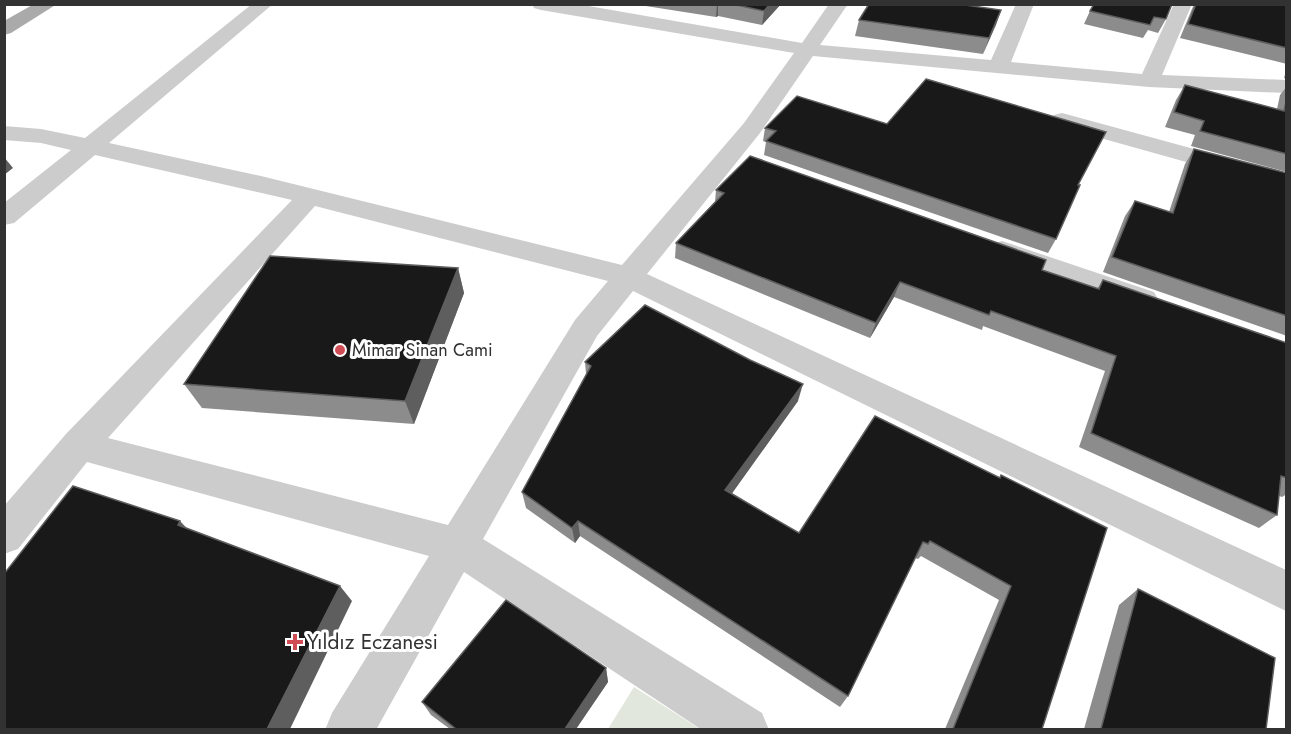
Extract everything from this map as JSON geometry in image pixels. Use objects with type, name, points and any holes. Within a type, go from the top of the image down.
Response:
[{"type":"main road","points":[[4,12],[19,4]]},
{"type":"main road","points":[[4,29],[48,4]]},
{"type":"street","points":[[4,217],[264,4]]},
{"type":"street","points":[[541,4],[809,50],[1149,81],[1287,87]]},
{"type":"street","points":[[349,729],[586,328],[629,277],[742,158],[839,4]]},
{"type":"street","points":[[998,67],[1025,4]]},
{"type":"street","points":[[1149,81],[1183,4]]},
{"type":"street","points":[[809,50],[922,82]]},
{"type":"street","points":[[1036,113],[1287,182]]},
{"type":"street","points":[[4,133],[41,136],[90,146],[310,196],[629,277],[1287,591]]},
{"type":"street","points":[[4,536],[79,445],[310,196]]},
{"type":"street","points":[[975,240],[1164,307]]},
{"type":"street","points":[[79,445],[458,546],[745,729]]},
{"type":"shaded area","points":[[634,687],[700,729],[608,729]]},
{"type":"building","points":[[732,4],[770,4],[764,11]]},
{"type":"building","points":[[869,4],[958,4],[1001,10],[989,38],[859,20]]},
{"type":"building","points":[[1094,4],[1172,4],[1166,19],[1154,17],[1150,25],[1090,11]]},
{"type":"building","points":[[1196,4],[1287,4],[1287,48],[1188,24]]},
{"type":"building","points":[[926,79],[1106,132],[1078,185],[1080,185],[1056,239],[766,141],[776,131],[765,128],[797,96],[887,124]]},
{"type":"building","points":[[1185,85],[1284,111],[1287,98],[1287,154],[1200,131],[1204,121],[1174,112]]},
{"type":"building","points":[[1194,149],[1287,173],[1287,316],[1112,257],[1135,201],[1173,213]]},
{"type":"building","points":[[750,156],[1046,260],[1042,270],[1099,289],[1103,280],[1287,343],[1287,478],[1281,476],[1277,515],[1091,433],[1116,356],[991,311],[989,315],[900,282],[876,323],[676,243],[724,193],[716,190]]},
{"type":"building","name":"Mimar Sinan Cami","points":[[270,256],[458,268],[405,401],[184,384]]},
{"type":"building","points":[[645,305],[750,360],[803,384],[725,490],[799,533],[875,416],[1107,528],[1042,729],[953,729],[1011,586],[930,541],[928,544],[923,542],[848,696],[578,521],[572,528],[522,492],[591,366],[585,362]]},
{"type":"building","points":[[73,486],[180,521],[178,525],[340,586],[267,729],[4,729],[4,574]]},
{"type":"building","points":[[1138,589],[1275,658],[1266,729],[1101,729]]},
{"type":"building","points":[[506,600],[606,668],[565,729],[456,729],[422,702]]},
{"type":"place","name":"Mimar Sinan Cami","points":[[340,350]]},
{"type":"place","name":"Yıldız Eczanesi","points":[[295,642]]}]
